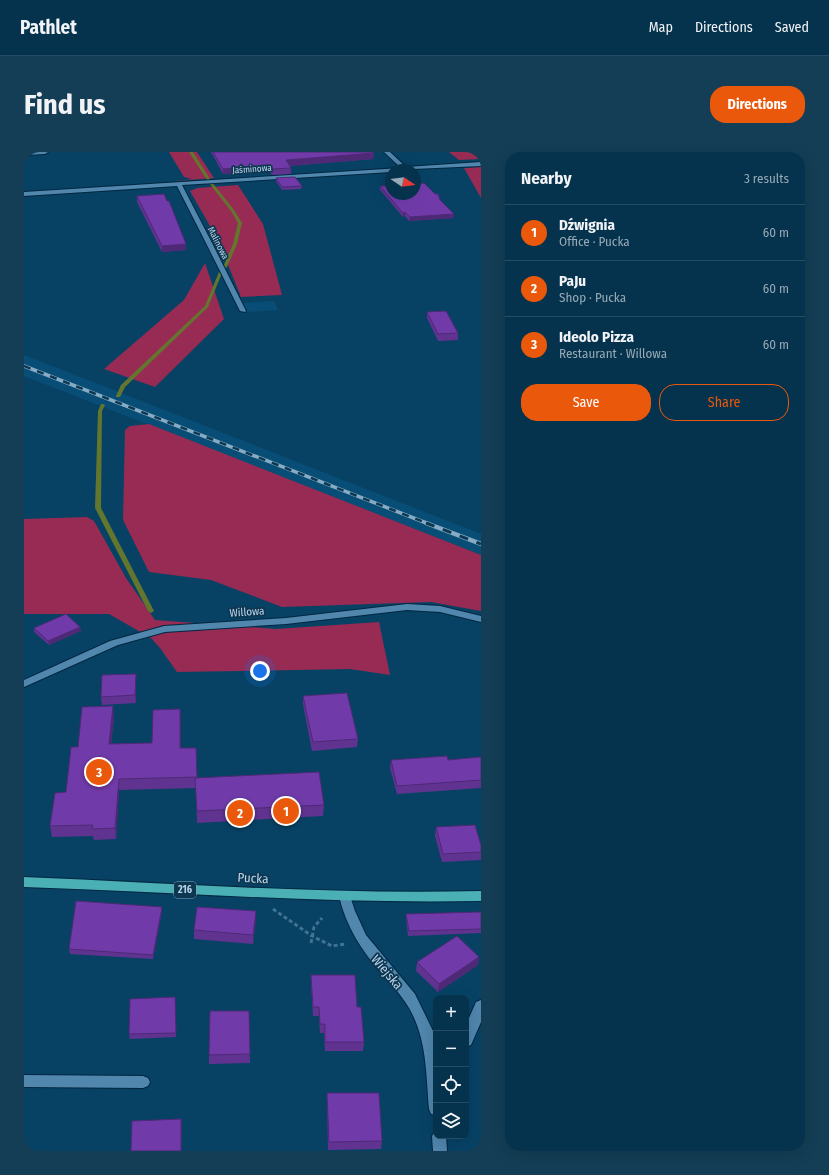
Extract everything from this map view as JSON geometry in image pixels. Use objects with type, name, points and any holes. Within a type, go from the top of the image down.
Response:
[{"type":"main road","name":"Pucka","points":[[24,882],[294,895],[437,898],[481,896]]},
{"type":"street","points":[[24,153],[45,152]]},
{"type":"street","points":[[387,152],[400,164]]},
{"type":"street","name":"Jaśminowa","points":[[421,168],[481,164]]},
{"type":"street","name":"Jaśminowa","points":[[24,194],[385,170]]},
{"type":"street","name":"Malinowa","points":[[178,183],[243,311]]},
{"type":"street","name":"Willowa","points":[[24,684],[114,643],[164,629],[286,621],[407,608],[440,609],[481,619]]},
{"type":"street","name":"Wiejska","points":[[345,896],[347,910],[365,946],[411,999],[425,1026],[433,1047]]},
{"type":"street","points":[[469,1034],[481,1006]]},
{"type":"street","name":"Wiejska","points":[[434,1067],[436,1103]]},
{"type":"street","points":[[24,1080],[143,1082]]},
{"type":"street","points":[[439,1139],[440,1151]]},
{"type":"path","points":[[271,908],[312,936],[332,946],[345,944]]},
{"type":"path","points":[[311,943],[314,927],[322,918]]},
{"type":"shaded area","points":[[169,152],[197,152],[214,178],[177,181],[192,179],[184,177]]},
{"type":"shaded area","points":[[449,152],[481,152],[481,159],[459,160]]},
{"type":"shaded area","points":[[481,167],[481,198],[464,168]]},
{"type":"shaded area","points":[[238,185],[263,224],[282,295],[241,297],[218,240],[190,191],[197,188]]},
{"type":"shaded area","points":[[205,263],[224,319],[155,387],[104,369],[184,300]]},
{"type":"shaded area","points":[[274,301],[278,310],[247,312],[243,303]]},
{"type":"shaded area","points":[[24,355],[481,534],[481,555],[24,376]]},
{"type":"shaded area","points":[[149,424],[481,555],[481,611],[431,602],[282,607],[211,580],[149,572],[123,520],[125,430],[130,426]]},
{"type":"shaded area","points":[[87,517],[94,521],[126,578],[155,620],[276,629],[379,622],[390,675],[350,669],[177,672],[151,638],[109,614],[24,614],[24,519]]},
{"type":"building","points":[[213,152],[374,153],[286,160],[291,168],[272,169],[269,165],[223,169]]},
{"type":"building","points":[[295,177],[302,186],[282,187],[276,178]]},
{"type":"building","points":[[421,183],[424,183],[435,194],[438,194],[440,200],[454,214],[410,217],[405,212],[403,213],[392,200],[421,200]]},
{"type":"building","points":[[380,186],[385,186],[385,192]]},
{"type":"building","points":[[164,194],[167,201],[169,201],[186,244],[162,246],[137,196]]},
{"type":"building","points":[[446,311],[458,333],[438,334],[427,312]]},
{"type":"building","points":[[66,614],[80,627],[48,641],[34,628]]},
{"type":"building","points":[[136,674],[135,695],[101,697],[102,675]]},
{"type":"building","points":[[347,693],[358,739],[313,742],[303,696]]},
{"type":"building","points":[[113,706],[109,744],[152,743],[153,710],[180,709],[180,748],[196,748],[197,777],[119,779],[115,828],[92,829],[93,825],[50,826],[55,793],[66,792],[71,747],[78,747],[82,707]]},
{"type":"building","points":[[447,756],[448,760],[481,757],[481,780],[397,786],[391,760]]},
{"type":"building","points":[[319,772],[324,805],[197,811],[195,778]]},
{"type":"building","points":[[475,825],[481,845],[481,852],[443,854],[436,827]]},
{"type":"building","points":[[76,901],[162,907],[153,955],[69,949]]},
{"type":"building","points":[[197,907],[256,911],[253,935],[194,930]]},
{"type":"building","points":[[481,912],[481,929],[409,931],[406,914]]},
{"type":"building","points":[[457,936],[479,957],[439,984],[417,962]]},
{"type":"building","points":[[311,975],[355,975],[357,1007],[361,1007],[364,1042],[325,1042],[325,1024],[320,1024],[319,1007],[313,1007]]},
{"type":"building","points":[[175,997],[176,1033],[129,1034],[130,999]]},
{"type":"building","points":[[210,1011],[249,1011],[250,1054],[209,1055]]},
{"type":"building","points":[[327,1093],[379,1093],[382,1141],[329,1142]]},
{"type":"building","points":[[181,1119],[181,1151],[131,1151],[132,1121]]},
{"type":"waterway","points":[[191,152],[208,179]]},
{"type":"waterway","points":[[210,182],[233,211],[240,223],[235,244],[225,267]]},
{"type":"waterway","points":[[118,396],[123,386],[207,306],[220,273]]},
{"type":"waterway","points":[[103,405],[100,411],[98,508],[151,611]]},
{"type":"railway","points":[[24,366],[429,524]]},
{"type":"railway","points":[[426,523],[481,544]]},
{"type":"place","name":"Ideolo Pizza","points":[[99,772]]},
{"type":"place","name":"Dźwignia","points":[[286,811]]},
{"type":"place","name":"PaJu","points":[[240,813]]}]
